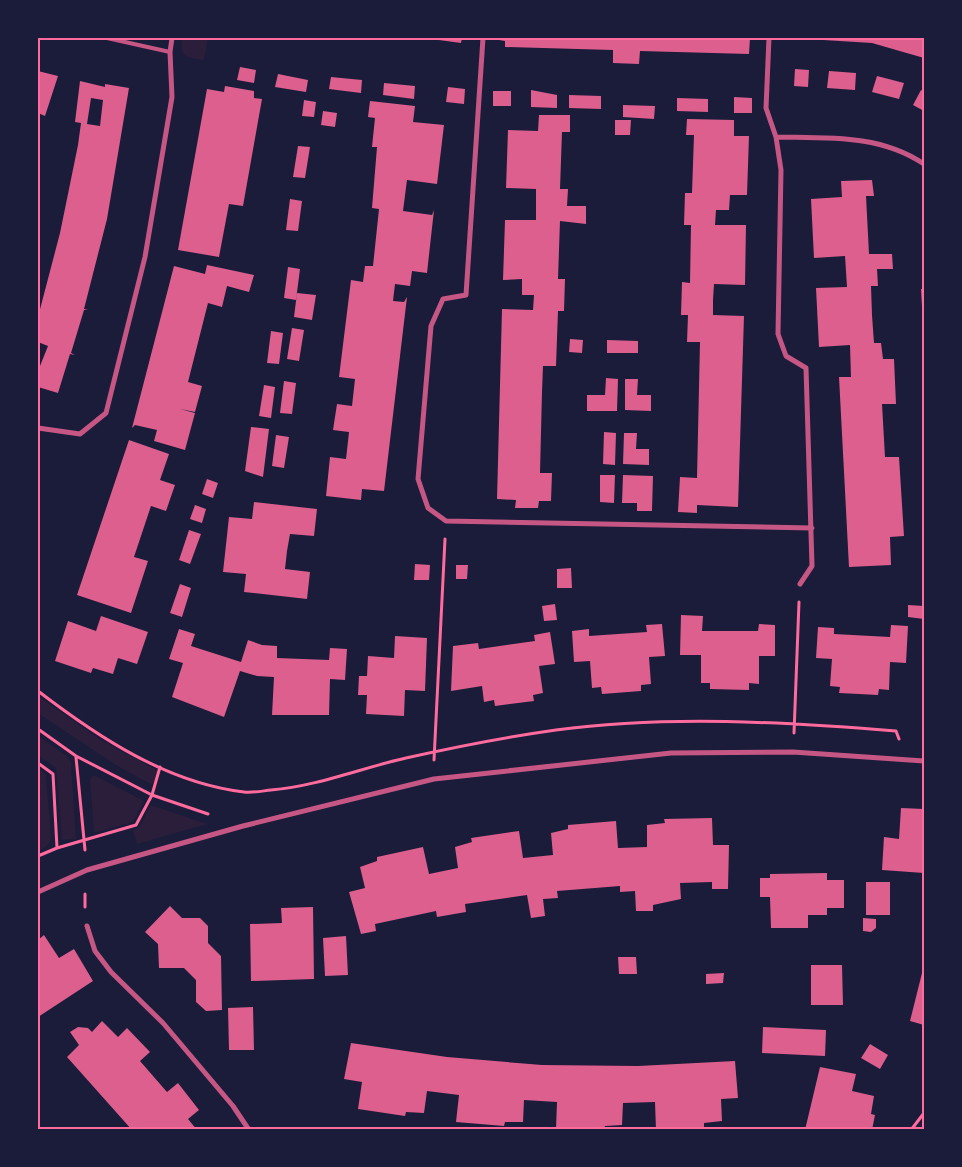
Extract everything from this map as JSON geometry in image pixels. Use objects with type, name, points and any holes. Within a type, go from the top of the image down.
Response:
[{"type":"street","points":[[38,428],[80,434],[106,413],[145,256],[172,97],[170,52],[172,38]]},
{"type":"street","points":[[483,38],[466,295],[443,299],[431,326],[418,479],[428,508],[446,521],[812,528]]},
{"type":"street","points":[[769,38],[766,108],[776,137],[781,170],[778,334],[786,356],[806,368],[812,566],[800,584]]},
{"type":"street","points":[[776,137],[856,138],[894,148],[924,164]]},
{"type":"street","points":[[38,892],[87,870],[243,826],[434,779],[671,753],[793,752],[924,761]]},
{"type":"street","points":[[86,926],[95,951],[112,972],[163,1023],[233,1106],[249,1130]]},
{"type":"lane","points":[[107,38],[170,52]]},
{"type":"path","points":[[434,779],[446,521]]},
{"type":"path","points":[[793,752],[800,584]]},
{"type":"path","points":[[38,691],[75,719],[133,755],[160,768],[152,795],[136,825],[57,848],[38,856]]},
{"type":"path","points":[[38,729],[76,756],[152,795],[243,826]]},
{"type":"path","points":[[76,756],[87,870],[84,900],[86,926]]},
{"type":"path","points":[[38,763],[53,774],[57,848]]},
{"type":"path","points":[[911,1130],[924,1113]]},
{"type":"shaded area","points":[[182,38],[208,38],[204,60],[189,57],[183,53]]},
{"type":"shaded area","points":[[38,696],[98,738],[158,771],[152,785],[116,765],[38,713]]},
{"type":"shaded area","points":[[38,736],[68,757],[71,763],[76,839],[62,840],[56,768],[38,755]]},
{"type":"shaded area","points":[[38,767],[46,775],[51,835],[47,845],[38,851]]},
{"type":"shaded area","points":[[94,775],[144,801],[133,822],[94,833],[90,779]]},
{"type":"shaded area","points":[[151,805],[207,824],[137,844],[133,831],[139,828]]},
{"type":"building","points":[[424,38],[462,38],[461,43]]},
{"type":"building","points":[[487,38],[750,38],[749,54],[640,51],[639,64],[613,63],[613,50],[505,47],[505,41]]},
{"type":"building","points":[[791,38],[924,38],[924,58],[872,43]]},
{"type":"building","points":[[240,67],[256,70],[254,83],[237,80]]},
{"type":"building","points":[[795,69],[809,70],[808,87],[794,86]]},
{"type":"building","points":[[38,71],[58,76],[45,116],[38,113]]},
{"type":"building","points":[[829,71],[856,73],[855,90],[827,88]]},
{"type":"building","points":[[278,74],[308,80],[306,92],[275,87]]},
{"type":"building","points":[[877,76],[904,83],[899,99],[872,92]]},
{"type":"building","points":[[331,77],[362,80],[361,93],[329,89]]},
{"type":"building","points":[[80,81],[105,87],[105,84],[129,88],[107,219],[84,309],[88,310],[84,310],[71,353],[75,355],[70,354],[58,393],[38,387],[38,371],[48,346],[38,342],[38,317],[60,233],[78,145],[81,123],[75,122]],"holes":[[[91,98],[103,100],[100,126],[87,124]]]},
{"type":"building","points":[[384,83],[415,86],[414,99],[383,95]]},
{"type":"building","points":[[225,86],[254,91],[254,98],[262,99],[243,206],[229,204],[219,257],[178,250],[207,89],[224,92]]},
{"type":"building","points":[[448,87],[465,89],[464,104],[446,102]]},
{"type":"building","points":[[531,90],[557,95],[557,108],[531,107]]},
{"type":"building","points":[[921,90],[924,92],[924,111],[913,105]]},
{"type":"building","points":[[493,91],[511,91],[511,106],[493,106]]},
{"type":"building","points":[[569,95],[601,96],[601,109],[569,108]]},
{"type":"building","points":[[734,97],[752,98],[752,113],[734,113]]},
{"type":"building","points":[[677,98],[708,99],[708,112],[677,111]]},
{"type":"building","points":[[304,100],[316,102],[314,117],[302,116]]},
{"type":"building","points":[[370,101],[415,106],[413,122],[444,125],[437,184],[407,180],[403,211],[432,215],[434,210],[427,273],[412,271],[410,286],[395,284],[393,301],[404,302],[407,297],[384,491],[362,489],[361,500],[326,496],[330,457],[346,459],[349,432],[333,430],[337,404],[352,406],[355,379],[339,377],[351,280],[363,282],[365,266],[373,266],[379,209],[372,208],[377,147],[372,147],[375,118],[368,117]]},
{"type":"building","points":[[623,105],[655,106],[654,119],[623,117]]},
{"type":"building","points":[[323,111],[337,113],[335,127],[321,125]]},
{"type":"building","points":[[539,115],[570,115],[570,132],[562,132],[560,189],[568,189],[567,206],[586,206],[586,224],[560,221],[558,279],[565,279],[564,311],[558,311],[556,366],[543,366],[542,392],[540,473],[552,473],[551,501],[539,501],[538,508],[515,508],[516,500],[497,499],[502,309],[533,310],[534,295],[522,295],[522,279],[503,280],[505,220],[536,220],[536,189],[506,188],[508,130],[538,131]]},
{"type":"building","points":[[687,119],[734,120],[734,136],[749,136],[747,195],[730,195],[729,210],[716,210],[715,225],[746,225],[745,285],[714,284],[713,300],[713,315],[744,316],[738,507],[697,505],[697,513],[678,512],[680,477],[697,478],[700,342],[687,342],[688,315],[681,315],[682,282],[690,283],[691,225],[684,225],[685,193],[692,193],[694,135],[686,135]]},
{"type":"building","points":[[615,120],[631,120],[630,135],[615,135]]},
{"type":"building","points":[[298,146],[310,147],[305,178],[293,177]]},
{"type":"building","points":[[872,180],[874,196],[866,196],[869,254],[892,254],[893,269],[877,269],[878,286],[871,286],[872,315],[874,343],[881,343],[883,359],[894,359],[896,404],[882,404],[885,457],[899,457],[904,536],[890,537],[891,565],[849,567],[839,377],[851,377],[850,345],[819,347],[816,288],[847,287],[845,256],[814,258],[811,199],[842,197],[841,181]]},
{"type":"building","points":[[290,199],[302,201],[298,231],[286,230]]},
{"type":"building","points":[[207,265],[254,275],[249,292],[227,286],[222,307],[208,303],[188,382],[202,386],[195,412],[180,409],[195,413],[185,450],[154,441],[157,430],[135,425],[132,428],[174,266],[205,274]]},
{"type":"building","points":[[288,267],[300,269],[296,300],[284,298]]},
{"type":"building","points":[[921,289],[924,289],[924,306],[922,306]]},
{"type":"building","points":[[297,293],[316,295],[312,320],[294,317]]},
{"type":"building","points":[[292,328],[304,330],[299,361],[287,359]]},
{"type":"building","points":[[271,331],[283,333],[279,364],[267,363]]},
{"type":"building","points":[[570,339],[583,340],[582,353],[569,352]]},
{"type":"building","points":[[607,340],[638,341],[638,353],[607,353]]},
{"type":"building","points":[[606,378],[618,379],[617,411],[587,411],[587,395],[605,395]]},
{"type":"building","points":[[625,379],[638,379],[637,395],[651,395],[651,411],[625,410]]},
{"type":"building","points":[[284,381],[296,383],[292,414],[280,413]]},
{"type":"building","points":[[264,385],[275,387],[271,418],[259,416]]},
{"type":"building","points":[[251,427],[269,429],[263,477],[245,471]]},
{"type":"building","points":[[604,432],[616,433],[615,465],[603,464]]},
{"type":"building","points":[[624,433],[637,433],[636,449],[649,449],[649,465],[623,464]]},
{"type":"building","points":[[276,435],[289,437],[284,468],[272,466]]},
{"type":"building","points":[[129,440],[169,454],[160,480],[175,485],[166,511],[151,506],[134,557],[148,561],[131,613],[77,595]]},
{"type":"building","points":[[600,475],[615,475],[614,503],[600,502]]},
{"type":"building","points":[[623,475],[653,476],[652,511],[637,511],[637,503],[622,503]]},
{"type":"building","points":[[207,479],[218,483],[213,498],[202,494]]},
{"type":"building","points":[[254,502],[317,509],[314,536],[290,534],[285,569],[310,572],[307,599],[244,592],[246,574],[223,572],[229,517],[252,519]]},
{"type":"building","points":[[195,505],[206,509],[202,523],[190,519]]},
{"type":"building","points":[[189,530],[201,534],[190,564],[179,560]]},
{"type":"building","points":[[415,564],[430,565],[429,580],[414,580]]},
{"type":"building","points":[[456,565],[468,565],[467,579],[456,579]]},
{"type":"building","points":[[571,568],[572,588],[557,588],[557,569]]},
{"type":"building","points":[[180,584],[191,588],[182,617],[170,613]]},
{"type":"building","points":[[555,604],[557,620],[544,621],[542,606]]},
{"type":"building","points":[[908,605],[924,606],[924,619],[908,617]]},
{"type":"building","points":[[681,615],[703,616],[702,631],[758,631],[759,624],[775,625],[775,656],[759,656],[759,684],[749,683],[749,690],[710,689],[710,683],[701,683],[701,655],[680,655]]},
{"type":"building","points":[[101,616],[148,632],[137,664],[118,658],[113,674],[93,668],[91,673],[55,661],[68,621],[96,631]]},
{"type":"building","points":[[662,624],[665,656],[649,657],[651,684],[641,685],[641,691],[602,694],[601,687],[592,688],[590,661],[574,662],[572,631],[589,629],[589,636],[647,632],[646,625]]},
{"type":"building","points":[[891,625],[908,626],[906,663],[890,662],[889,690],[879,689],[878,695],[839,693],[840,687],[830,686],[832,659],[816,658],[818,627],[834,628],[834,634],[890,637]]},
{"type":"building","points":[[179,629],[195,634],[191,646],[241,662],[248,640],[262,645],[277,646],[277,658],[329,660],[330,648],[347,649],[345,680],[330,679],[329,715],[272,715],[274,677],[257,676],[240,671],[224,717],[172,697],[183,663],[169,659]]},
{"type":"building","points":[[550,632],[555,664],[539,666],[543,693],[533,695],[534,701],[495,706],[494,700],[484,702],[482,686],[451,691],[453,646],[478,643],[479,649],[535,641],[534,635]]},
{"type":"building","points":[[395,636],[427,638],[425,691],[405,690],[404,716],[366,714],[367,695],[358,695],[359,676],[367,676],[368,656],[394,658]]},
{"type":"building","points":[[901,808],[924,809],[924,873],[882,870],[884,837],[899,839]]},
{"type":"building","points":[[712,818],[713,845],[729,845],[728,889],[712,889],[712,882],[680,883],[681,899],[653,905],[653,911],[636,911],[635,891],[620,892],[620,886],[557,891],[558,898],[543,899],[545,916],[531,918],[527,895],[465,904],[466,912],[437,917],[436,911],[375,924],[376,931],[361,934],[349,892],[365,888],[360,867],[377,861],[377,857],[423,847],[429,874],[458,868],[455,847],[472,842],[471,838],[519,831],[523,858],[553,855],[551,833],[568,829],[568,825],[616,821],[618,848],[647,847],[647,825],[665,823],[664,819]]},
{"type":"building","points":[[827,873],[827,880],[844,880],[844,908],[827,908],[827,915],[808,915],[808,928],[771,928],[770,897],[760,897],[760,878],[770,878],[770,874]]},
{"type":"building","points":[[866,882],[890,882],[890,915],[866,915]]},
{"type":"building","points":[[170,906],[182,918],[200,918],[208,926],[208,943],[221,956],[222,1010],[206,1011],[196,1002],[196,980],[184,968],[159,968],[158,944],[145,932]]},
{"type":"building","points":[[313,907],[314,979],[251,981],[250,924],[282,923],[281,908]]},
{"type":"building","points":[[863,918],[876,919],[876,928],[871,932],[863,931]]},
{"type":"building","points":[[44,935],[59,958],[74,949],[93,981],[38,1017],[38,940]]},
{"type":"building","points":[[346,936],[348,975],[325,976],[323,938]]},
{"type":"building","points":[[618,957],[636,957],[637,974],[619,974]]},
{"type":"building","points":[[811,965],[842,965],[843,1005],[811,1005]]},
{"type":"building","points":[[924,965],[924,1025],[910,1021]]},
{"type":"building","points":[[724,973],[723,983],[706,984],[706,974]]},
{"type":"building","points":[[253,1007],[254,1050],[229,1050],[228,1008]]},
{"type":"building","points":[[102,1021],[118,1037],[127,1028],[150,1052],[140,1061],[167,1092],[178,1083],[199,1110],[188,1119],[197,1130],[132,1130],[67,1057],[79,1045],[70,1032],[78,1027],[88,1028],[92,1032]]},
{"type":"building","points":[[763,1027],[826,1030],[825,1056],[762,1053]]},
{"type":"building","points":[[351,1043],[447,1057],[542,1065],[638,1066],[735,1061],[738,1098],[721,1099],[722,1121],[704,1123],[704,1127],[656,1130],[655,1102],[623,1103],[622,1125],[605,1126],[604,1130],[556,1129],[557,1102],[524,1100],[523,1122],[505,1122],[504,1126],[456,1122],[459,1095],[427,1091],[424,1113],[406,1112],[405,1116],[358,1109],[362,1082],[344,1079]]},
{"type":"building","points":[[870,1044],[888,1055],[880,1069],[861,1058]]},
{"type":"building","points":[[820,1067],[856,1074],[852,1091],[874,1096],[871,1114],[875,1115],[872,1130],[805,1130]]}]
